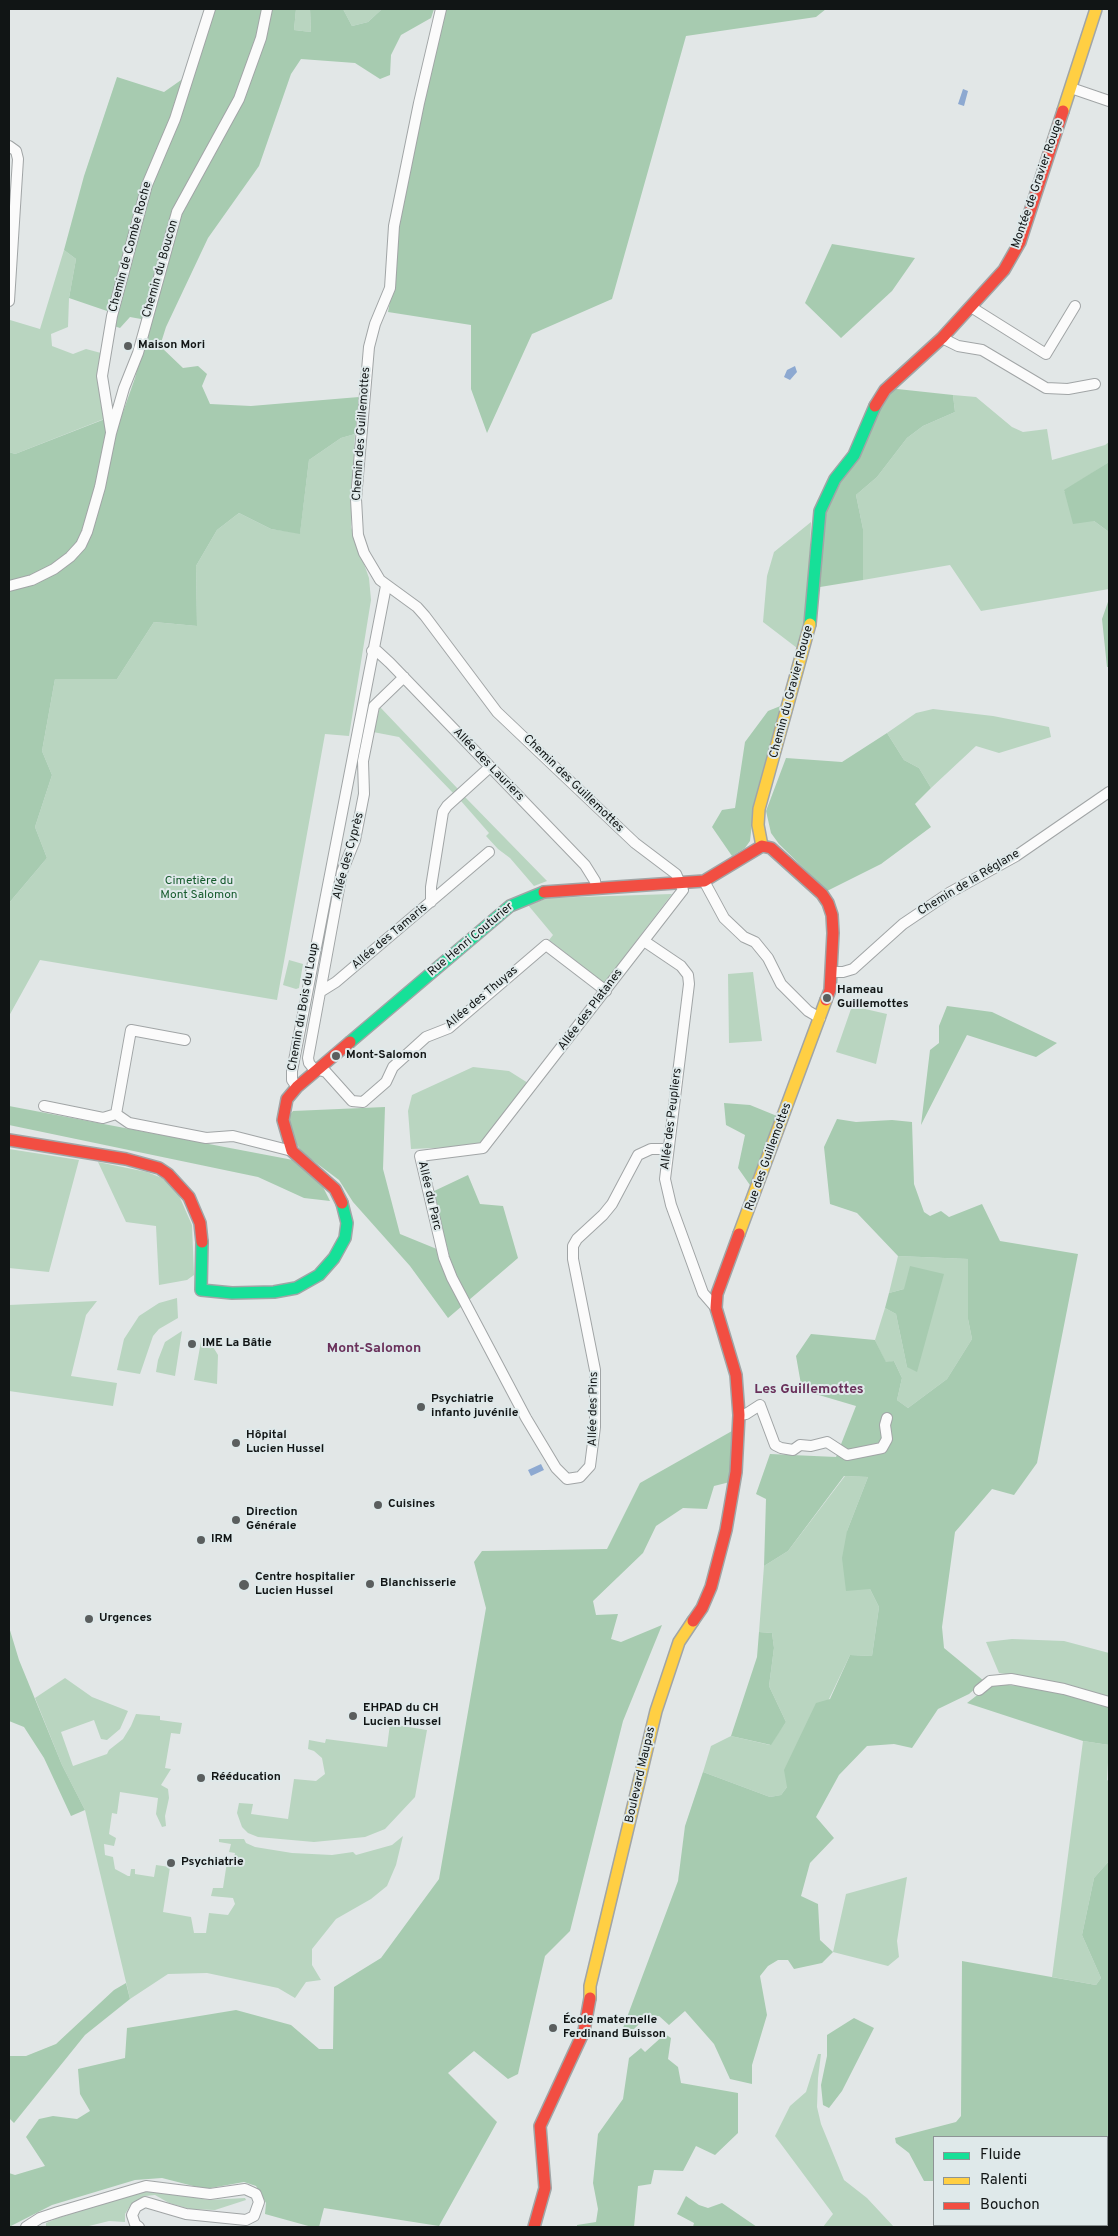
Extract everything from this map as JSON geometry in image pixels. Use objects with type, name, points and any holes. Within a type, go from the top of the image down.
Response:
[{"type":"street","name":"Chemin de Combe Roche","points":[[111,433],[102,376],[112,316],[147,185],[175,119],[210,9]]},
{"type":"street","name":"Chemin du Boucon","points":[[9,586],[32,580],[54,569],[70,557],[81,545],[96,504],[111,433],[124,388],[138,353],[177,212],[239,99],[261,38],[267,9]]},
{"type":"street","name":"Chemin des Guillemottes","points":[[441,9],[419,103],[394,226],[390,288],[371,337],[363,399],[356,499],[358,535],[372,570],[386,586],[421,612],[496,712],[635,843],[676,874],[682,884]]},
{"type":"street","name":"Montée de Gravier Rouge","points":[[942,338],[1004,270],[1020,242],[1096,9]]},
{"type":"street","points":[[1071,88],[1109,101]]},
{"type":"street","points":[[9,146],[16,151],[18,159],[9,301]]},
{"type":"street","points":[[971,307],[1046,354],[1075,306]]},
{"type":"street","points":[[942,338],[958,346],[982,350],[1046,388],[1068,389],[1095,384]]},
{"type":"street","name":"Chemin du Gravier Rouge","points":[[762,846],[758,825],[759,809],[811,620],[815,552],[820,511],[836,479],[858,447],[880,397],[942,338]]},
{"type":"street","name":"Chemin du Bois du Loup","points":[[9,1140],[126,1159],[159,1168],[168,1174],[189,1197],[200,1223],[202,1237],[201,1290],[245,1293],[288,1290],[307,1283],[319,1275],[334,1258],[347,1231],[344,1206],[330,1184],[292,1151],[285,1129],[284,1112],[287,1099],[297,1087],[292,1080],[292,1071],[386,586]]},
{"type":"street","name":"Allée des Lauriers","points":[[372,651],[377,651],[404,677],[585,865],[595,881],[596,888]]},
{"type":"street","name":"Allée des Cyprès","points":[[319,1070],[311,1066],[308,1058],[342,872],[355,840],[364,794],[364,761],[374,706],[404,677]]},
{"type":"street","name":"Allée des Tamaris","points":[[320,992],[336,982],[431,902],[431,887],[446,806],[490,767]]},
{"type":"street","name":"Chemin de la Réglane","points":[[832,972],[853,969],[903,924],[949,893],[1016,856],[1109,792]]},
{"type":"street","points":[[682,884],[704,881],[762,846]]},
{"type":"street","name":"Rue des Guillemottes","points":[[733,1499],[738,1456],[736,1375],[716,1308],[720,1284],[820,1018],[830,990],[832,972],[832,916],[828,903],[822,894],[779,854],[771,848],[762,846]]},
{"type":"street","points":[[431,902],[489,852]]},
{"type":"street","points":[[704,881],[724,918],[744,937],[755,942],[768,958],[781,984],[808,1011],[820,1018]]},
{"type":"street","name":"Rue Henri Couturier","points":[[297,1087],[510,906],[536,894],[596,888],[682,884]]},
{"type":"street","name":"Allée des Platanes","points":[[496,1135],[683,890],[682,884]]},
{"type":"street","name":"Allée des Peupliers","points":[[644,941],[681,966],[688,975],[689,984],[665,1179],[670,1200],[703,1293],[716,1308]]},
{"type":"street","name":"Allée des Thuyas","points":[[319,1070],[326,1072],[352,1100],[363,1102],[386,1082],[393,1067],[426,1037],[449,1028],[546,945],[606,991]]},
{"type":"street","points":[[116,1114],[131,1030],[185,1040]]},
{"type":"street","points":[[44,1106],[103,1118],[116,1114]]},
{"type":"street","points":[[116,1114],[129,1123],[206,1138],[234,1136],[292,1151]]},
{"type":"street","name":"Allée du Parc","points":[[470,1312],[444,1258],[420,1156],[483,1148],[496,1135]]},
{"type":"street","name":"Allée des Pins","points":[[470,1312],[526,1418],[556,1468],[567,1479],[580,1477],[590,1466],[593,1455],[596,1381],[594,1359],[573,1259],[573,1246],[577,1239],[612,1204],[638,1156],[651,1149],[668,1149]]},
{"type":"street","points":[[738,1415],[746,1414],[760,1404],[775,1445],[793,1450],[800,1444],[811,1446],[827,1442],[847,1456],[882,1448],[887,1439],[886,1418]]},
{"type":"street","name":"Boulevard Maupas","points":[[534,2227],[545,2188],[539,2133],[540,2126],[584,2031],[589,2011],[590,1986],[645,1764],[656,1711],[679,1642],[702,1608],[711,1587],[733,1499]]},
{"type":"street","points":[[978,1690],[990,1681],[1011,1679],[1064,1689],[1109,1702]]},
{"type":"street","points":[[26,2227],[40,2218],[146,2186],[210,2194],[245,2188],[256,2194],[259,2202],[257,2212],[246,2220],[186,2214],[145,2202],[136,2207],[132,2215],[135,2224],[139,2227]]},
{"type":"green space","points":[[214,9],[296,9],[294,30],[311,32],[310,9],[343,9],[352,26],[368,22],[382,9],[434,9],[431,18],[401,35],[391,55],[390,75],[380,79],[355,63],[301,59],[291,74],[259,166],[208,238],[166,327],[160,346],[183,368],[198,366],[207,374],[202,386],[210,404],[251,406],[359,397],[355,434],[341,438],[309,460],[300,534],[271,529],[239,513],[217,530],[196,566],[197,626],[154,622],[117,679],[55,679],[42,751],[52,775],[35,827],[47,858],[9,903],[9,452],[15,454],[123,412],[135,378],[148,326],[141,319],[130,317],[120,328],[114,326],[107,311],[69,298],[76,259],[64,250],[84,176],[117,77],[164,92],[184,78],[191,78]]},
{"type":"green space","points":[[296,9],[310,9],[311,32],[294,30]]},
{"type":"green space","points":[[343,9],[382,9],[368,22],[352,26]]},
{"type":"green space","points":[[445,9],[826,9],[816,17],[686,36],[612,299],[532,334],[487,433],[471,389],[471,325],[388,312],[396,268],[397,224]]},
{"type":"green space","points":[[832,244],[915,258],[892,291],[841,338],[805,303]]},
{"type":"green space","points":[[64,250],[76,259],[69,298],[68,327],[51,334],[52,346],[73,354],[86,349],[101,353],[99,383],[104,419],[15,454],[9,452],[10,320],[40,329]]},
{"type":"green space","points":[[888,388],[953,395],[955,412],[923,426],[907,438],[877,477],[856,495],[863,529],[863,580],[820,587],[820,541],[827,510]]},
{"type":"green space","points":[[953,395],[976,397],[1012,427],[1023,432],[1047,429],[1052,460],[1105,445],[1109,442],[1109,462],[1064,491],[1094,521],[1109,532],[1109,589],[981,611],[950,565],[863,580],[863,529],[856,495],[877,477],[907,438],[923,426],[955,412]]},
{"type":"green space","name":"Cimetière du Mont Salomon","points":[[355,434],[351,527],[369,578],[371,600],[349,736],[325,734],[277,1000],[40,960],[9,1016],[9,903],[47,858],[35,827],[52,775],[42,751],[55,679],[117,679],[154,622],[197,626],[196,566],[217,530],[239,513],[271,529],[300,533],[309,460],[341,438]]},
{"type":"green space","points":[[1109,462],[1109,532],[1094,521],[1073,524],[1064,490]]},
{"type":"green space","points":[[811,522],[808,603],[797,648],[763,622],[767,576],[774,552]]},
{"type":"green space","points":[[1109,599],[1109,667],[1107,667],[1102,619]]},
{"type":"green space","points":[[783,705],[753,815],[750,841],[745,848],[732,856],[712,827],[722,810],[735,808],[745,742],[768,711]]},
{"type":"green space","points":[[380,707],[458,789],[454,794],[399,737],[373,732]]},
{"type":"green space","points":[[933,709],[993,716],[1049,727],[1051,737],[999,753],[976,746],[931,788],[919,768],[904,760],[887,733],[916,713]]},
{"type":"green space","points":[[887,733],[904,760],[919,768],[931,788],[915,804],[931,827],[881,864],[827,891],[779,844],[771,833],[766,811],[786,758],[842,762]]},
{"type":"green space","points":[[465,797],[547,881],[534,886],[510,858],[486,836],[489,833],[461,801]]},
{"type":"green space","points":[[672,894],[604,983],[549,940],[553,935],[528,905],[548,898]]},
{"type":"green space","points":[[289,960],[303,964],[299,988],[296,989],[283,985]]},
{"type":"green space","points":[[753,972],[762,1041],[729,1043],[728,974]]},
{"type":"green space","points":[[852,1006],[887,1014],[876,1064],[836,1052]]},
{"type":"green space","points":[[947,1006],[992,1012],[1057,1043],[1036,1057],[967,1035],[921,1125],[930,1050],[939,1043],[939,1026]]},
{"type":"green space","points":[[473,1067],[509,1071],[528,1083],[480,1146],[411,1149],[408,1111],[412,1095]]},
{"type":"green space","points":[[724,1103],[750,1105],[777,1116],[752,1188],[738,1168],[745,1135],[726,1125]]},
{"type":"green space","points":[[9,1106],[293,1160],[322,1185],[330,1201],[304,1198],[258,1177],[9,1125]]},
{"type":"green space","points":[[385,1107],[383,1169],[400,1234],[449,1254],[432,1192],[468,1175],[480,1204],[503,1206],[518,1258],[448,1318],[410,1266],[353,1202],[339,1180],[303,1153],[295,1142],[290,1130],[289,1116],[293,1111]]},
{"type":"green space","points":[[837,1119],[856,1122],[892,1120],[912,1122],[914,1184],[924,1212],[930,1216],[941,1211],[949,1217],[982,1204],[1000,1241],[1078,1254],[1037,1463],[1014,1495],[992,1489],[955,1532],[942,1627],[944,1648],[984,1681],[969,1694],[938,1709],[912,1748],[894,1744],[867,1746],[839,1775],[816,1817],[834,1838],[810,1863],[801,1896],[818,1904],[820,1940],[833,1952],[822,1963],[794,1969],[788,1960],[778,1960],[768,1966],[760,1976],[767,2015],[752,2065],[752,2084],[730,2079],[714,2044],[685,2011],[669,2025],[659,2016],[644,2019],[629,2034],[623,2028],[678,1881],[685,1826],[703,1772],[770,1797],[781,1795],[787,1787],[784,1770],[816,1703],[830,1699],[850,1655],[872,1656],[879,1607],[870,1589],[846,1591],[842,1558],[847,1531],[868,1477],[844,1476],[788,1551],[764,1566],[766,1499],[756,1494],[770,1454],[836,1457],[856,1406],[802,1390],[796,1356],[811,1334],[875,1340],[886,1362],[894,1361],[902,1378],[897,1400],[908,1408],[947,1379],[972,1339],[968,1319],[968,1259],[898,1256],[857,1213],[830,1204],[824,1147]]},
{"type":"green space","points":[[9,1149],[79,1160],[49,1272],[9,1268]]},
{"type":"green space","points":[[98,1162],[147,1172],[162,1178],[177,1191],[192,1225],[194,1275],[187,1280],[159,1285],[156,1226],[126,1222]]},
{"type":"green space","points":[[898,1256],[968,1259],[968,1319],[972,1339],[947,1379],[908,1408],[897,1400],[902,1378],[894,1361],[886,1363],[875,1340],[885,1308],[896,1314],[907,1367],[904,1289],[889,1293]]},
{"type":"green space","points":[[910,1266],[944,1274],[917,1372],[907,1367],[896,1314],[885,1308],[889,1293],[904,1289]]},
{"type":"green space","points":[[177,1298],[178,1318],[159,1329],[153,1336],[140,1374],[117,1370],[124,1339],[139,1316],[159,1303]]},
{"type":"green space","points":[[97,1301],[86,1315],[71,1376],[117,1383],[113,1406],[9,1391],[9,1305]]},
{"type":"green space","points":[[182,1331],[175,1376],[156,1372],[158,1360],[165,1342]]},
{"type":"green space","points":[[202,1336],[210,1342],[218,1355],[217,1384],[194,1380]]},
{"type":"green space","points":[[732,1431],[730,1482],[714,1486],[707,1509],[683,1508],[656,1526],[643,1553],[593,1601],[596,1615],[618,1614],[611,1639],[621,1642],[662,1625],[623,1721],[570,1931],[545,1956],[518,2074],[508,2079],[474,2051],[448,2073],[497,2122],[439,2226],[324,2208],[319,2227],[312,2227],[265,2214],[266,2203],[256,2186],[244,2182],[205,2189],[162,2178],[135,2180],[52,2205],[9,2227],[9,2173],[15,2175],[45,2166],[26,2137],[39,2119],[53,2116],[77,2119],[90,2111],[80,2094],[78,2069],[125,2058],[127,2028],[236,2010],[291,2025],[319,2049],[333,2049],[334,1987],[381,1958],[439,1879],[486,1608],[474,1562],[482,1551],[607,1549],[640,1483]]},
{"type":"green space","points":[[845,1476],[868,1477],[847,1531],[879,1607],[872,1656],[850,1655],[787,1787],[781,1795],[770,1797],[703,1772],[711,1746],[731,1736],[770,1745],[786,1722],[769,1686],[774,1648],[772,1633],[759,1632],[764,1566],[788,1551]]},
{"type":"green space","points":[[9,1627],[19,1660],[62,1765],[85,1810],[71,1816],[44,1758],[24,1727],[9,1721]]},
{"type":"green space","points":[[759,1632],[772,1633],[774,1648],[769,1686],[786,1722],[771,1745],[731,1736],[757,1657]]},
{"type":"green space","points":[[1012,1639],[1064,1641],[1109,1653],[1109,1699],[1056,1682],[999,1673],[986,1642]]},
{"type":"green space","points":[[65,1678],[92,1697],[128,1711],[120,1729],[107,1740],[101,1739],[94,1720],[61,1732],[73,1766],[107,1754],[109,1750],[123,1739],[136,1714],[160,1716],[160,1720],[182,1723],[180,1734],[171,1733],[165,1768],[171,1769],[161,1785],[168,1789],[169,1798],[165,1816],[166,1826],[162,1827],[156,1814],[158,1798],[120,1792],[117,1814],[112,1813],[109,1834],[116,1838],[114,1846],[104,1844],[105,1855],[113,1857],[115,1869],[128,1876],[130,1876],[131,1869],[135,1869],[135,1874],[154,1877],[156,1865],[170,1867],[163,1912],[191,1917],[194,1933],[206,1933],[209,1913],[228,1915],[235,1904],[233,1898],[211,1896],[213,1888],[223,1888],[227,1862],[233,1862],[235,1853],[229,1852],[231,1844],[219,1842],[219,1839],[244,1839],[246,1843],[255,1847],[292,1853],[332,1855],[353,1852],[356,1855],[392,1845],[403,1836],[396,1865],[387,1886],[371,1899],[336,1919],[312,1949],[312,1965],[321,1980],[306,1982],[295,1998],[278,1988],[207,1973],[168,1974],[130,1999],[85,1810],[62,1765],[35,1698]]},
{"type":"green space","points":[[997,1684],[1053,1689],[1109,1706],[1109,1745],[1083,1741],[967,1703],[989,1686]]},
{"type":"green space","points":[[390,1724],[427,1730],[415,1797],[385,1829],[365,1837],[314,1842],[258,1837],[248,1833],[242,1827],[237,1813],[239,1803],[253,1804],[251,1814],[288,1819],[294,1779],[316,1781],[325,1774],[322,1758],[314,1751],[308,1749],[309,1740],[325,1743],[326,1739],[387,1747]]},
{"type":"green space","points":[[1083,1741],[1109,1745],[1107,1780],[1109,1781],[1109,1861],[1094,1878],[1082,1935],[1101,1978],[1096,1985],[1052,1977]]},
{"type":"green space","points":[[1109,1861],[1109,2227],[977,2227],[1108,2226],[1108,2136],[933,2136],[933,2181],[924,2181],[909,2153],[896,2143],[895,2138],[956,2122],[961,2116],[962,1961],[1096,1985],[1101,1978],[1082,1935],[1094,1878]]},
{"type":"green space","points":[[907,1877],[897,1941],[899,1957],[888,1966],[833,1952],[846,1894]]},
{"type":"green space","points":[[126,1983],[130,1999],[85,2035],[14,2123],[9,2118],[9,2056],[26,2056],[56,2044],[114,1990]]},
{"type":"green space","points":[[854,2018],[874,2028],[842,2091],[829,2108],[823,2105],[821,2085],[827,2056],[827,2035]]},
{"type":"green space","points":[[665,2034],[671,2038],[668,2059],[678,2067],[681,2083],[738,2093],[738,2133],[715,2155],[696,2146],[683,2171],[654,2170],[651,2184],[638,2186],[634,2227],[577,2227],[577,2225],[596,2222],[598,2209],[593,2183],[598,2134],[623,2099],[629,2058],[641,2048],[645,2052]]},
{"type":"green space","points":[[818,2054],[821,2054],[817,2107],[821,2124],[844,2180],[867,2198],[894,2227],[823,2227],[833,2214],[775,2136],[790,2106],[806,2092]]},
{"type":"green space","points":[[155,2190],[208,2200],[245,2198],[246,2200],[215,2210],[190,2209],[169,2203],[155,2195],[145,2196],[132,2203],[125,2214],[125,2222],[109,2221],[85,2227],[46,2227],[46,2223],[58,2218],[141,2191]]},
{"type":"green space","points":[[686,2196],[699,2205],[708,2208],[722,2203],[757,2227],[693,2227],[694,2223],[677,2214]]},
{"type":"water","points":[[963,89],[968,91],[964,106],[958,104]]},
{"type":"water","points":[[795,366],[797,372],[790,380],[784,377],[787,370]]},
{"type":"water","points":[[541,1464],[544,1470],[531,1476],[528,1470]]},
{"type":"traffic: fast","points":[[810,624],[820,511],[835,479],[854,455],[875,406]]},
{"type":"traffic: fast","points":[[350,1042],[510,906],[544,892]]},
{"type":"traffic: fast","points":[[202,1242],[201,1290],[232,1293],[274,1292],[296,1288],[319,1275],[334,1258],[345,1238],[347,1223],[342,1203]]},
{"type":"traffic: slow","points":[[1063,111],[1096,9]]},
{"type":"traffic: slow","points":[[762,846],[758,825],[759,809],[810,624]]},
{"type":"traffic: slow","points":[[739,1234],[826,1000]]},
{"type":"traffic: slow","points":[[590,1998],[590,1986],[656,1711],[679,1642],[693,1621]]},
{"type":"traffic: jam","points":[[875,406],[885,390],[942,338],[1004,270],[1020,242],[1063,111]]},
{"type":"traffic: jam","points":[[544,892],[704,881],[762,846],[771,848],[822,894],[828,903],[832,915],[833,933],[830,990],[826,1000]]},
{"type":"traffic: jam","points":[[342,1203],[335,1189],[292,1151],[283,1120],[287,1099],[297,1087],[350,1042]]},
{"type":"traffic: jam","points":[[9,1140],[126,1159],[159,1168],[168,1174],[189,1197],[200,1223],[202,1242]]},
{"type":"traffic: jam","points":[[693,1621],[702,1608],[711,1587],[726,1530],[736,1472],[739,1415],[736,1375],[716,1308],[717,1294],[739,1234]]},
{"type":"traffic: jam","points":[[534,2227],[545,2188],[540,2126],[584,2031],[590,1998]]},
{"type":"place","name":"Maison Mori","points":[[128,346]]},
{"type":"place","name":"Hameau Guillemottes","points":[[827,998]]},
{"type":"place","name":"Mont-Salomon","points":[[336,1056]]},
{"type":"place","name":"IME La Bâtie","points":[[192,1344]]},
{"type":"place","name":"Psychiatrie infanto juvénile","points":[[421,1407]]},
{"type":"place","name":"Hôpital Lucien Hussel","points":[[236,1443]]},
{"type":"place","name":"Cuisines","points":[[378,1505]]},
{"type":"place","name":"Direction Générale","points":[[236,1520]]},
{"type":"place","name":"IRM","points":[[201,1540]]},
{"type":"place","name":"Blanchisserie","points":[[370,1584]]},
{"type":"place","name":"Centre hospitalier Lucien Hussel","points":[[244,1585]]},
{"type":"place","name":"Urgences","points":[[89,1619]]},
{"type":"place","name":"EHPAD du CH Lucien Hussel","points":[[353,1716]]},
{"type":"place","name":"Rééducation","points":[[201,1778]]},
{"type":"place","name":"Psychiatrie","points":[[171,1863]]},
{"type":"place","name":"École maternelle Ferdinand Buisson","points":[[553,2028]]},
{"type":"district","name":"Mont-Salomon","points":[[374,1349]]},
{"type":"district","name":"Les Guillemottes","points":[[809,1390]]}]
